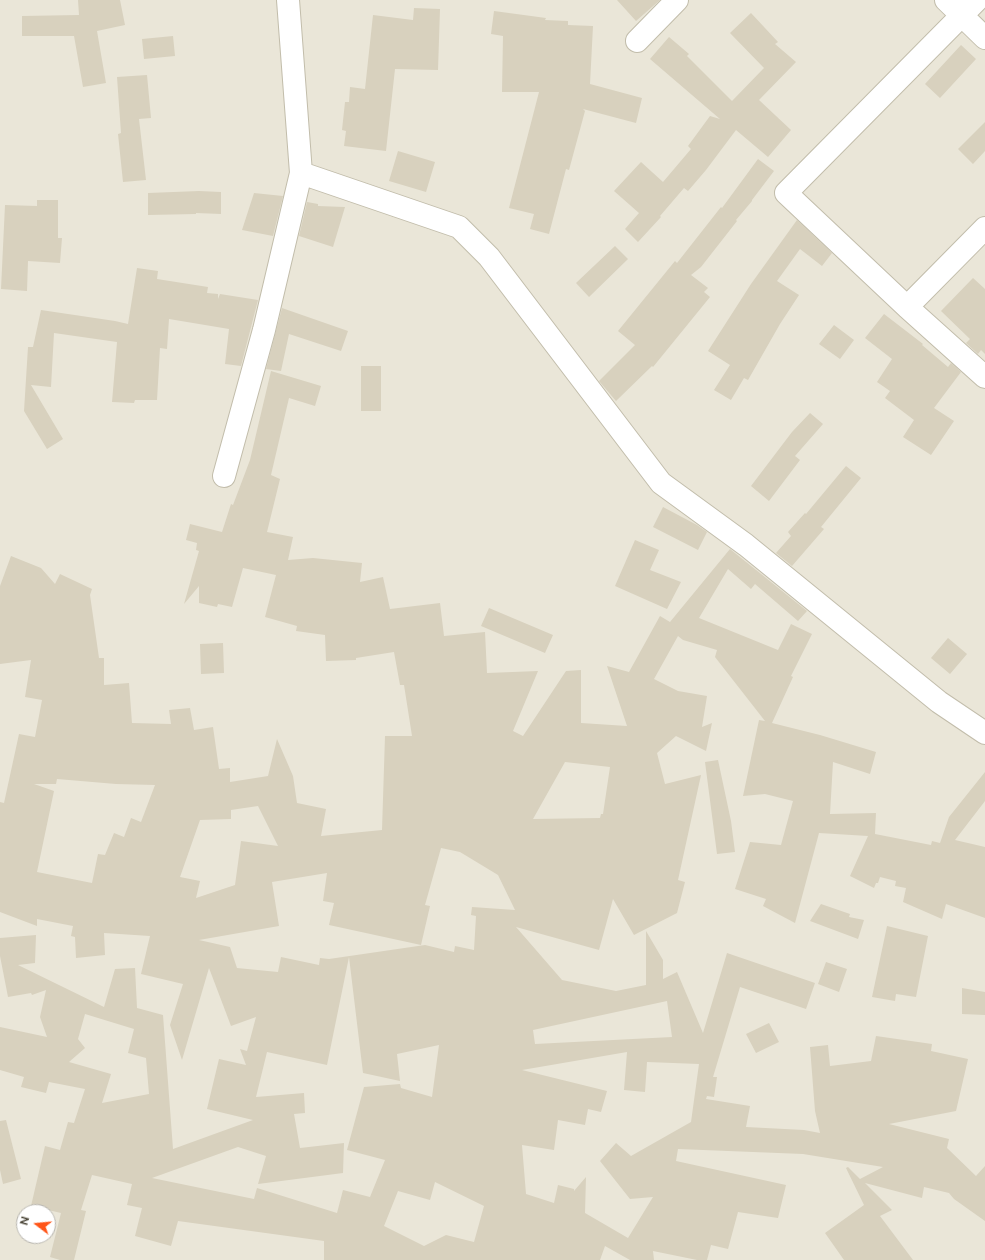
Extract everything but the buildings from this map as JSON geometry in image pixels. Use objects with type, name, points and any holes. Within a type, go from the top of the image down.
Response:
[{"type":"street","points":[[224,476],[264,330],[301,173],[288,0]]},
{"type":"street","points":[[637,41],[677,0]]},
{"type":"street","points":[[946,0],[985,38]]},
{"type":"street","points":[[977,0],[786,193],[907,307],[985,377]]},
{"type":"street","points":[[301,173],[459,227],[489,257],[661,483],[746,545],[939,702],[985,733]]},
{"type":"street","points":[[907,307],[985,228]]},
{"type":"shaded area","points":[[0,0],[985,0],[985,1260],[0,1260]]}]
